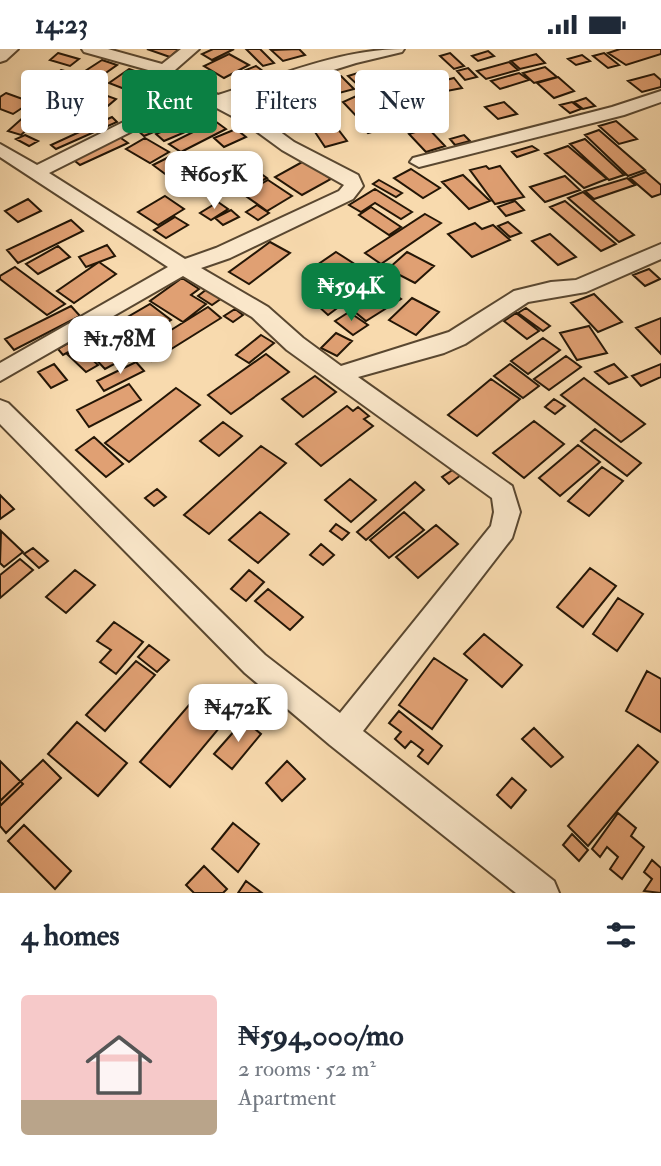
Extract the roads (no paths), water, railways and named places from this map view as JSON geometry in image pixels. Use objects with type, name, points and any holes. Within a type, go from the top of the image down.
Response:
[{"type":"street","points":[[0,57],[10,49]]},
{"type":"street","points":[[90,49],[165,70],[191,49]]},
{"type":"street","points":[[218,100],[352,59],[396,49]]},
{"type":"street","points":[[419,163],[618,111],[661,96]]},
{"type":"street","points":[[0,373],[183,267],[223,253],[345,195],[354,186],[351,179],[289,146],[218,100]]},
{"type":"street","points":[[38,171],[122,129]]},
{"type":"street","points":[[0,149],[38,171],[183,267],[260,312],[295,344],[503,493],[507,512],[503,530],[341,735]]},
{"type":"street","points":[[338,375],[403,354],[436,347],[457,338],[521,296],[551,289],[579,287],[661,251]]},
{"type":"street","points":[[0,409],[255,664],[542,893]]}]
